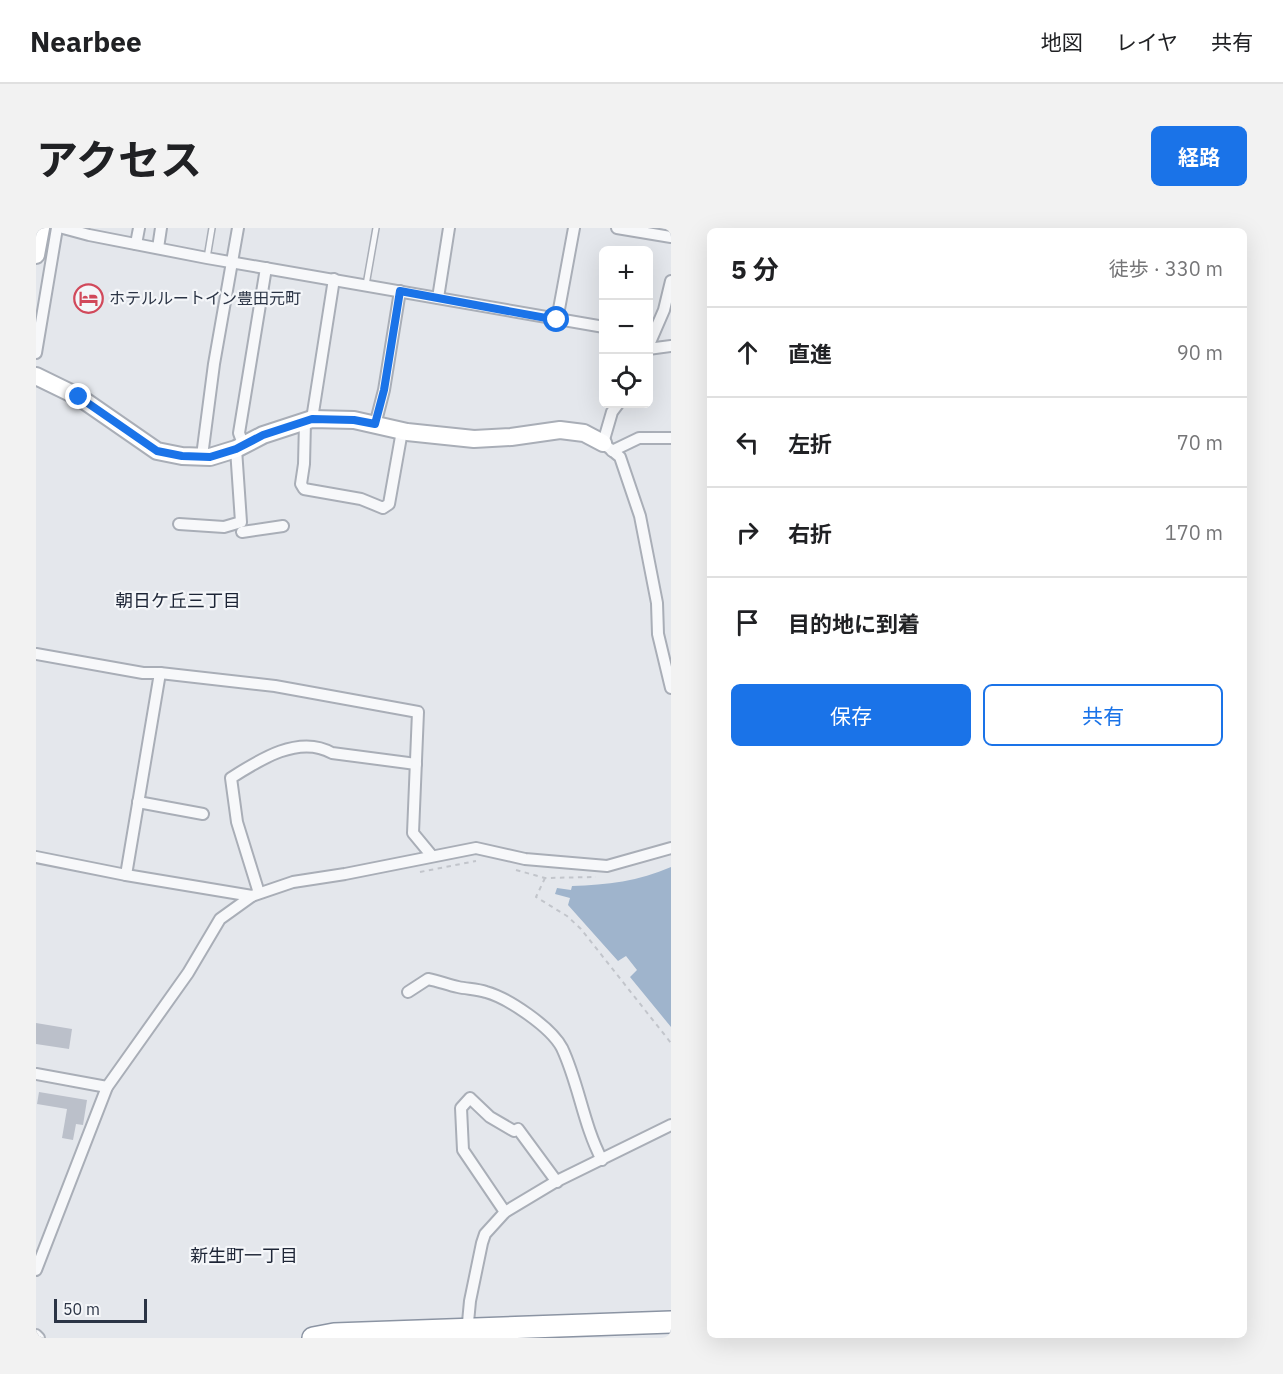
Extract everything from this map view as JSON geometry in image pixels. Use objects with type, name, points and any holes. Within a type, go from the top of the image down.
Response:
[{"type":"highway","points":[[313,1338],[334,1334],[466,1333],[671,1322]]},
{"type":"street","points":[[36,255],[41,228]]},
{"type":"street","points":[[36,353],[57,228]]},
{"type":"street","points":[[63,228],[207,258],[599,326]]},
{"type":"street","points":[[136,244],[139,228]]},
{"type":"street","points":[[158,248],[161,228]]},
{"type":"street","points":[[202,456],[214,364],[238,228]]},
{"type":"street","points":[[438,298],[449,228]]},
{"type":"street","points":[[557,320],[574,228]]},
{"type":"street","points":[[618,228],[671,237]]},
{"type":"street","points":[[242,532],[239,433],[266,268]]},
{"type":"street","points":[[334,279],[308,420],[301,484],[304,489],[361,498],[383,508],[389,504],[402,431]]},
{"type":"street","points":[[653,333],[664,310],[671,280]]},
{"type":"street","points":[[375,424],[384,390],[400,291]]},
{"type":"street","points":[[36,309],[42,320]]},
{"type":"street","points":[[653,348],[671,346]]},
{"type":"street","points":[[36,376],[79,397],[157,451],[210,457],[240,447],[263,435],[308,420],[354,420],[402,431],[474,439],[511,437],[560,430],[584,433],[620,457],[640,516],[657,603],[658,634],[671,688]]},
{"type":"street","points":[[608,447],[612,412],[615,408]]},
{"type":"street","points":[[608,447],[639,438],[671,438]]},
{"type":"street","points":[[179,524],[224,527],[242,532],[283,526]]},
{"type":"street","points":[[36,654],[143,673],[275,686],[418,712],[413,833],[432,856]]},
{"type":"street","points":[[126,875],[160,673]]},
{"type":"street","points":[[255,895],[237,822],[231,778],[256,762],[296,746],[322,748],[332,753],[416,764]]},
{"type":"street","points":[[138,802],[203,814]]},
{"type":"street","points":[[36,1270],[108,1088],[188,973],[220,919],[255,895],[293,882],[476,848],[525,859],[607,866],[671,848]]},
{"type":"street","points":[[36,857],[126,875],[255,895]]},
{"type":"street","points":[[408,992],[428,979],[487,992],[528,1014],[544,1026],[561,1047],[591,1138],[602,1160]]},
{"type":"street","points":[[36,1074],[108,1088]]},
{"type":"street","points":[[505,1212],[463,1150],[461,1108],[470,1098],[490,1117],[514,1131],[518,1129],[557,1182]]},
{"type":"street","points":[[466,1333],[485,1234],[505,1212],[557,1182],[671,1125]]},
{"type":"street","points":[[36,1335],[39,1338]]},
{"type":"lane","points":[[207,258],[212,228]]},
{"type":"lane","points":[[366,285],[376,228]]},
{"type":"path","points":[[416,873],[481,860]]},
{"type":"path","points":[[513,869],[545,878],[600,877]]},
{"type":"path","points":[[545,878],[536,897],[567,916],[581,929],[671,1043]]},
{"type":"water","points":[[671,867],[671,1027],[630,977],[637,970],[626,956],[618,961],[568,905],[570,898],[555,894],[557,888],[571,890],[572,886],[623,881],[647,876]]},
{"type":"building","points":[[36,1023],[72,1029],[69,1049],[36,1044]]},
{"type":"building","points":[[39,1092],[87,1100],[83,1125],[76,1124],[73,1140],[62,1138],[67,1109],[37,1104]]},
{"type":"place","name":"ホテルルートイン豊田元町","points":[[88,298]]},
{"type":"district","name":"朝日ケ丘三丁目","points":[[178,601]]},
{"type":"district","name":"新生町一丁目","points":[[244,1256]]},
{"type":"route","points":[[79,397],[157,451],[182,456],[210,457],[236,449],[263,435],[312,419],[354,420],[375,424],[384,390],[400,291],[557,320]]}]
